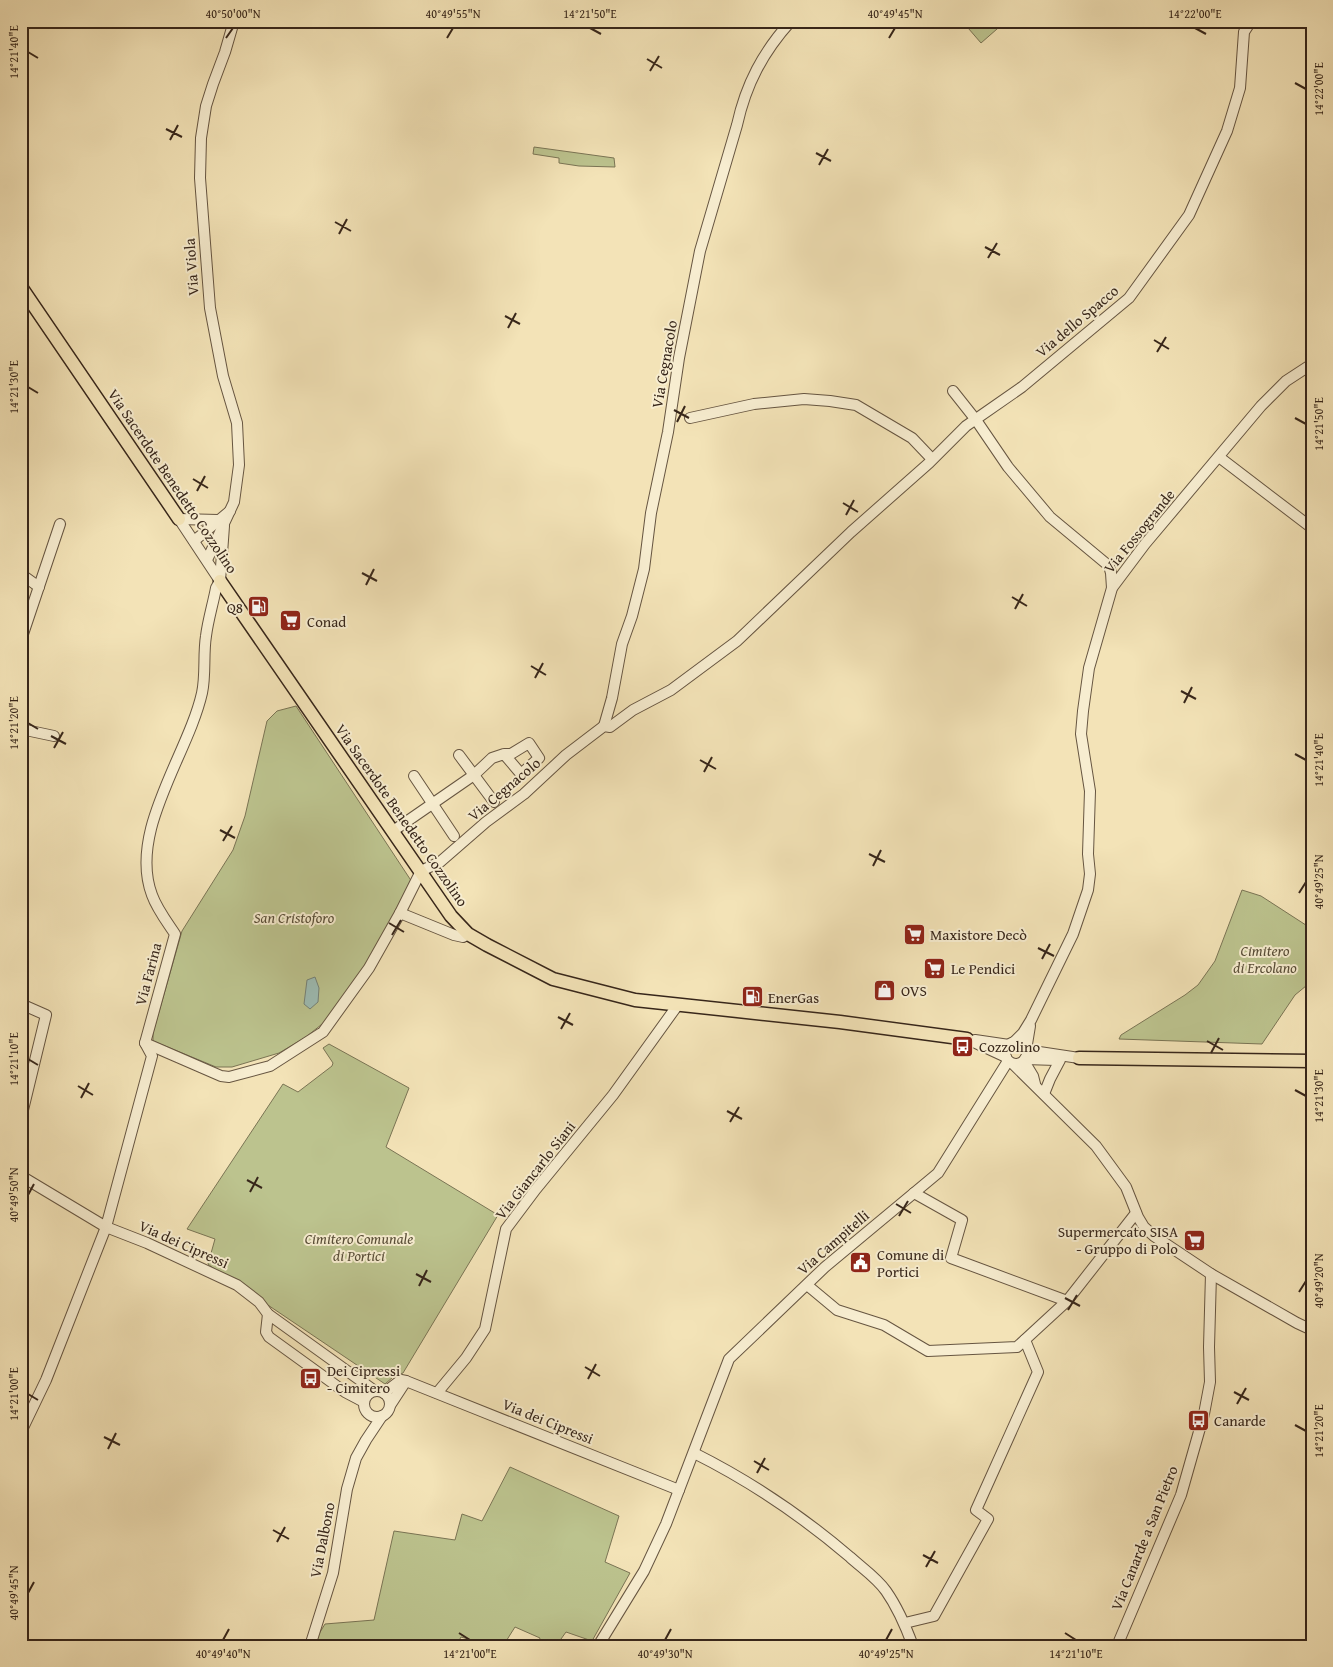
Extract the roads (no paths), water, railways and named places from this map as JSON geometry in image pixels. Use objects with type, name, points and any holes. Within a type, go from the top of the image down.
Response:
[{"type":"main road","name":"Via Sacerdote Benedetto Cozzolino","points":[[21,287],[179,519]]},
{"type":"main road","name":"Via Sacerdote Benedetto Cozzolino","points":[[220,581],[421,871],[450,916],[468,934],[553,979],[635,1000],[967,1038]]},
{"type":"main road","name":"Via Sacerdote Benedetto Cozzolino","points":[[1079,1058],[1312,1061]]},
{"type":"street","name":"Via Viola","points":[[208,560],[221,523],[234,502],[239,465],[238,423],[222,376],[210,308],[200,178],[201,138],[212,84],[225,52],[234,21]]},
{"type":"street","name":"Via Cegnacolo","points":[[421,871],[440,862],[486,822],[524,794],[566,755],[604,726],[612,698],[622,644],[632,616],[644,570],[651,513],[668,432],[679,358],[700,251],[741,105],[760,60],[791,21]]},
{"type":"street","name":"Via dello Spacco","points":[[976,420],[1022,387],[1129,298],[1189,215],[1227,131],[1240,88],[1244,32],[1251,21]]},
{"type":"street","name":"Via Fossogrande","points":[[1031,1020],[1073,934],[1088,890],[1090,874],[1088,854],[1090,791],[1081,734],[1089,668],[1112,588],[1145,544],[1248,420],[1286,381],[1312,364]]},
{"type":"street","points":[[954,391],[1004,462],[1050,517],[1109,566],[1112,588]]},
{"type":"street","points":[[690,418],[754,404],[796,400],[830,400],[856,405],[912,438],[932,459]]},
{"type":"street","name":"Via Cegnacolo","points":[[604,726],[610,727],[633,710],[671,690],[737,641],[851,532],[966,426],[976,420]]},
{"type":"street","points":[[1219,457],[1312,528]]},
{"type":"street","points":[[179,519],[221,523],[220,581]]},
{"type":"street","name":"Via Sacerdote Benedetto Cozzolino","points":[[179,519],[208,560],[220,581]]},
{"type":"street","name":"Via Viola","points":[[194,541],[221,523]]},
{"type":"street","points":[[22,635],[60,524]]},
{"type":"street","points":[[21,574],[39,587]]},
{"type":"street","name":"Via Farina","points":[[21,1432],[46,1380],[106,1227],[152,1056],[145,1043],[174,934],[152,895],[147,876],[148,839],[202,692],[206,634],[216,588],[220,581]]},
{"type":"street","points":[[21,729],[54,736]]},
{"type":"street","points":[[459,754],[494,802]]},
{"type":"street","points":[[393,831],[474,775],[492,758],[504,754]]},
{"type":"street","points":[[414,776],[454,836]]},
{"type":"street","points":[[145,1043],[221,1076],[229,1077],[270,1066],[323,1032],[369,968],[400,914],[421,871]]},
{"type":"street","points":[[400,914],[454,935],[463,937],[468,934]]},
{"type":"street","points":[[21,1004],[46,1015],[21,1118]]},
{"type":"street","name":"Via Giancarlo Siani","points":[[437,1393],[466,1358],[485,1329],[506,1229],[536,1188],[613,1095],[677,1006]]},
{"type":"street","points":[[1031,1020],[1023,1033],[1005,1050],[1009,1061],[1096,1146],[1126,1187],[1136,1213],[1144,1227],[1154,1236],[1211,1274],[1312,1330]]},
{"type":"street","points":[[1031,1020],[1025,1057],[1035,1085]]},
{"type":"street","name":"Via Sacerdote Benedetto Cozzolino","points":[[967,1038],[1023,1045],[1025,1057],[1020,1063],[1009,1061],[967,1038]]},
{"type":"street","name":"Via Sacerdote Benedetto Cozzolino","points":[[1025,1057],[1079,1058]]},
{"type":"street","name":"Via Sacerdote Benedetto Cozzolino","points":[[1025,1057],[1060,1060],[1079,1058]]},
{"type":"street","points":[[1044,1094],[1060,1060]]},
{"type":"street","name":"Via Campitelli","points":[[598,1646],[644,1571],[666,1524],[729,1359],[825,1267],[938,1173],[1009,1061]]},
{"type":"street","points":[[21,1176],[106,1227]]},
{"type":"street","points":[[914,1193],[962,1220],[951,1258],[1067,1301]]},
{"type":"street","points":[[807,1285],[837,1310],[884,1325],[928,1351],[1018,1348],[1067,1301],[1136,1213]]},
{"type":"street","name":"Via dei Cipressi","points":[[106,1227],[147,1243],[237,1285],[259,1302],[268,1314],[380,1392]]},
{"type":"street","name":"Via Canarde a San Pietro","points":[[1117,1646],[1180,1495],[1204,1414],[1210,1382],[1211,1274]]},
{"type":"street","points":[[268,1314],[266,1332],[269,1337],[345,1392],[364,1402],[368,1395],[380,1392],[401,1380],[406,1381],[390,1404]]},
{"type":"street","points":[[905,1623],[934,1616],[988,1519],[976,1510],[1038,1372],[1025,1340]]},
{"type":"street","name":"Via dei Cipressi","points":[[406,1381],[679,1490]]},
{"type":"street","points":[[380,1392],[390,1399],[390,1404]]},
{"type":"street","name":"Via Dalbono","points":[[364,1402],[365,1411],[368,1414],[366,1440]]},
{"type":"street","name":"Via Dalbono","points":[[310,1646],[332,1574],[347,1489],[356,1458],[382,1416],[388,1412],[390,1404]]},
{"type":"street","points":[[368,1414],[376,1418],[382,1416]]},
{"type":"street","points":[[694,1453],[744,1480],[818,1530],[870,1575],[886,1590],[905,1623],[913,1646]]},
{"type":"water","points":[[315,977],[319,988],[318,1002],[310,1009],[304,1004],[307,980]]},
{"type":"place","name":"Q8","points":[[259,607]]},
{"type":"place","name":"Conad","points":[[291,621]]},
{"type":"place","name":"Maxistore Decò","points":[[914,934]]},
{"type":"place","name":"Le Pendici","points":[[935,968]]},
{"type":"place","name":"OVS","points":[[885,990]]},
{"type":"place","name":"EnerGas","points":[[752,997]]},
{"type":"place","name":"Cozzolino","points":[[963,1046]]},
{"type":"place","name":"Supermercato SISA - Gruppo di Polo","points":[[1194,1240]]},
{"type":"place","name":"Comune di Portici","points":[[861,1263]]},
{"type":"place","name":"Dei Cipressi - Cimitero","points":[[311,1379]]},
{"type":"place","name":"Canarde","points":[[1198,1420]]},
{"type":"park label","name":"San Cristoforo","points":[[294,917]]},
{"type":"park label","name":"Cimitero di Ercolano","points":[[1265,958]]},
{"type":"park label","name":"Cimitero Comunale di Portici","points":[[359,1246]]}]
